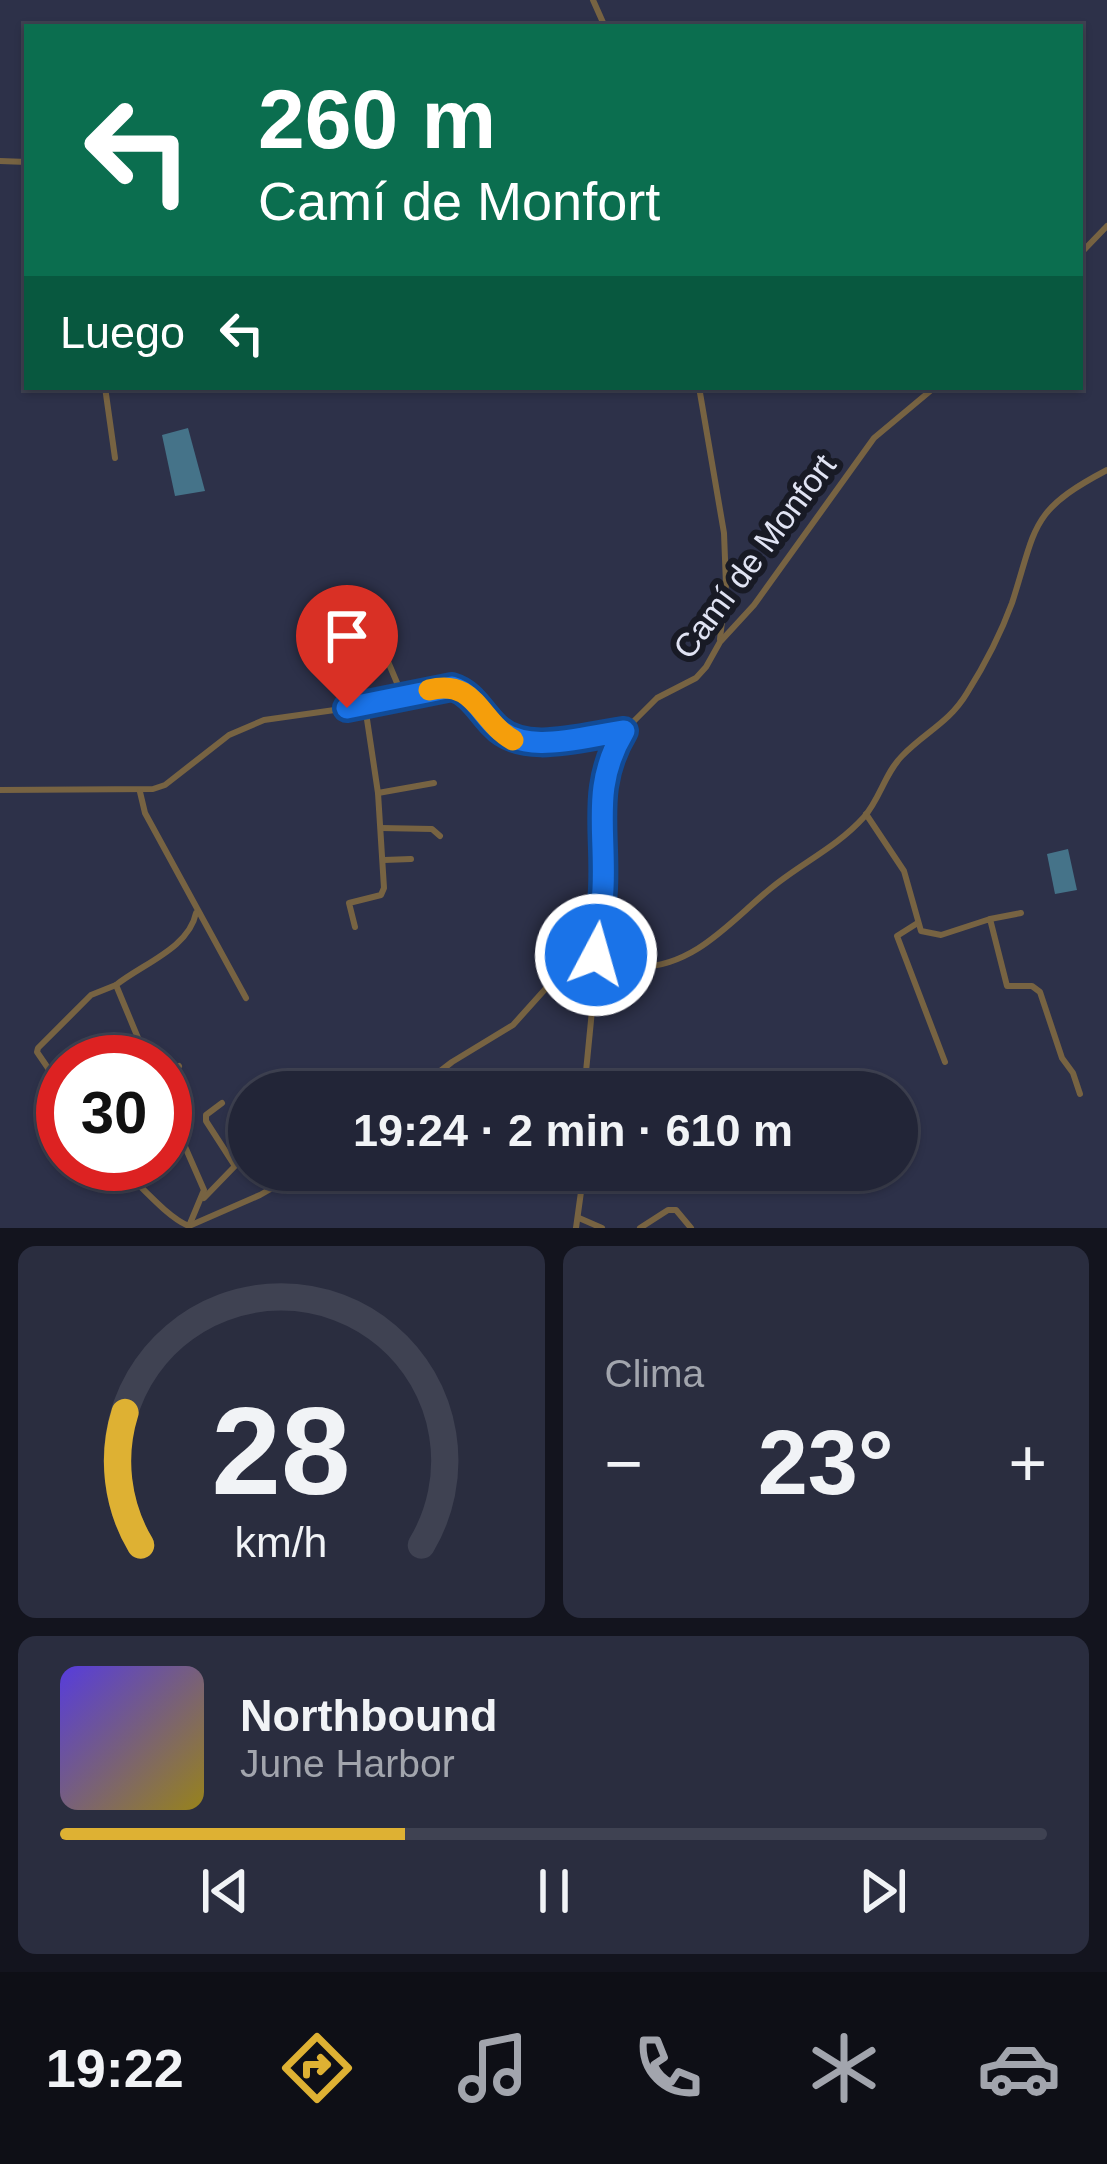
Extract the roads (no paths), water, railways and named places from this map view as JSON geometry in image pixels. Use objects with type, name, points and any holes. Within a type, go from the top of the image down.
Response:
[{"type":"street","points":[[1083,251],[1107,226]]},
{"type":"street","points":[[105,390],[115,458]]},
{"type":"street","points":[[700,390],[724,533],[726,585],[720,642]]},
{"type":"street","name":"Camí de Monfort","points":[[624,731],[657,698],[696,678],[874,438],[931,390]]},
{"type":"street","points":[[596,952],[644,968],[701,948],[772,886],[825,853],[866,814],[898,759],[941,726],[966,695],[1005,621],[1029,540],[1042,516],[1059,498],[1107,470]]},
{"type":"street","points":[[381,645],[404,697]]},
{"type":"street","points":[[0,790],[140,792],[165,785],[244,727],[264,719],[365,705],[438,687],[463,690],[498,730],[521,742],[624,731]]},
{"type":"street","points":[[355,927],[350,903],[381,895],[383,860],[365,705]]},
{"type":"street","points":[[586,1071],[604,869],[602,784],[604,769],[624,731]]},
{"type":"street","points":[[378,793],[434,783]]},
{"type":"street","points":[[140,792],[146,813],[245,998]]},
{"type":"street","points":[[866,814],[904,871],[916,924],[932,935],[1022,913]]},
{"type":"street","points":[[381,828],[432,830],[440,836]]},
{"type":"street","points":[[383,860],[411,859]]},
{"type":"street","points":[[51,1035],[91,995],[116,986],[161,956],[191,928],[196,907]]},
{"type":"street","points":[[990,919],[1007,986],[1031,986],[1040,992],[1062,1058],[1080,1094]]},
{"type":"street","points":[[916,924],[897,936],[945,1061]]},
{"type":"street","points":[[440,1071],[513,1025],[557,976],[596,952]]},
{"type":"street","points":[[116,986],[137,1035]]},
{"type":"street","points":[[187,1227],[204,1198],[235,1166],[206,1121],[206,1115],[222,1103]]},
{"type":"street","points":[[192,1163],[204,1198]]},
{"type":"street","points":[[149,1191],[187,1227]]},
{"type":"street","points":[[187,1227],[267,1191]]},
{"type":"street","points":[[576,1228],[582,1191]]},
{"type":"street","points":[[640,1228],[676,1210],[692,1228]]},
{"type":"street","points":[[579,1218],[602,1228]]},
{"type":"water","points":[[188,428],[205,491],[175,496],[162,435]]},
{"type":"water","points":[[1068,849],[1077,890],[1055,894],[1047,854]]}]
